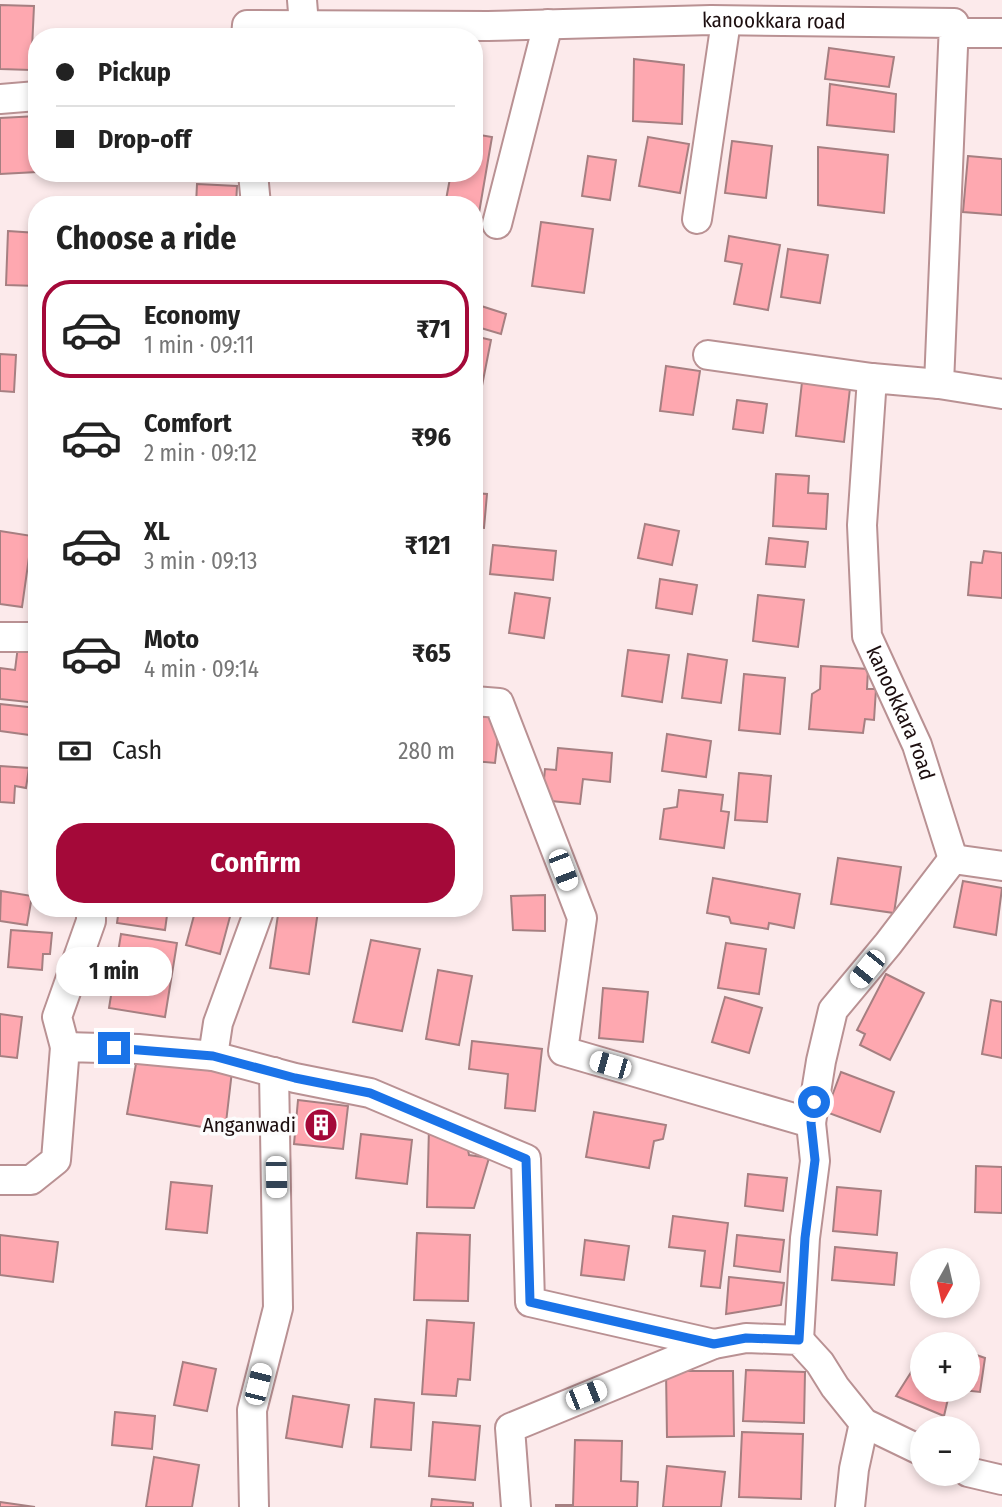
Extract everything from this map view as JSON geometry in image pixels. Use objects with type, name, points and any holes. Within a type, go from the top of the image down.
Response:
[{"type":"street","name":"kanookkara road","points":[[247,28],[247,25],[303,12],[548,24],[726,21],[863,11],[954,19],[1002,33]]},
{"type":"street","points":[[939,384],[954,19]]},
{"type":"street","points":[[696,219],[726,21]]},
{"type":"street","points":[[497,224],[548,24]]},
{"type":"street","points":[[0,99],[28,97]]},
{"type":"street","points":[[708,355],[1002,394]]},
{"type":"street","name":"kanookkara road","points":[[872,378],[862,525],[867,636],[917,745],[953,859]]},
{"type":"street","points":[[0,637],[28,637]]},
{"type":"street","points":[[483,702],[499,703],[582,918],[563,1051],[811,1123]]},
{"type":"street","points":[[799,1340],[805,1238],[815,1160],[811,1123],[833,1010],[953,859],[1002,866]]},
{"type":"street","points":[[0,1180],[31,1181],[56,1160],[65,1047],[57,1017],[91,917]]},
{"type":"street","points":[[213,1056],[218,1023],[257,917]]},
{"type":"street","points":[[65,1047],[138,1049],[213,1056],[370,1093],[526,1159],[530,1302],[714,1344]]},
{"type":"street","points":[[254,1507],[252,1410],[278,1308],[274,1072]]},
{"type":"street","points":[[516,1507],[510,1428],[714,1344],[746,1338],[799,1340],[820,1363],[864,1423],[910,1445]]},
{"type":"street","points":[[850,1507],[854,1469],[864,1423]]},
{"type":"street","points":[[980,1475],[1002,1480]]},
{"type":"building","points":[[0,5],[34,6],[33,28],[28,28],[28,70],[0,69]]},
{"type":"building","points":[[829,48],[894,57],[889,87],[825,79]]},
{"type":"building","points":[[634,59],[684,65],[682,124],[633,121]]},
{"type":"building","points":[[830,84],[896,94],[894,132],[827,125]]},
{"type":"building","points":[[28,116],[28,172],[0,174],[0,118]]},
{"type":"building","points":[[483,136],[492,137],[482,196],[447,196],[449,182],[483,182]]},
{"type":"building","points":[[648,137],[689,144],[680,193],[639,186]]},
{"type":"building","points":[[732,141],[772,146],[766,198],[725,193]]},
{"type":"building","points":[[818,147],[888,155],[884,213],[818,205]]},
{"type":"building","points":[[588,156],[616,160],[610,200],[582,196]]},
{"type":"building","points":[[968,156],[1002,159],[1002,215],[963,212]]},
{"type":"building","points":[[197,184],[237,186],[236,196],[196,196]]},
{"type":"building","points":[[541,222],[593,229],[584,293],[532,286]]},
{"type":"building","points":[[8,231],[28,232],[28,286],[6,285]]},
{"type":"building","points":[[729,236],[780,245],[768,310],[734,304],[742,264],[725,261]]},
{"type":"building","points":[[788,249],[828,255],[820,303],[781,297]]},
{"type":"building","points":[[483,307],[506,314],[501,334],[483,329]]},
{"type":"building","points":[[483,338],[491,340],[483,381]]},
{"type":"building","points":[[0,354],[16,355],[14,392],[0,391]]},
{"type":"building","points":[[666,366],[700,371],[693,415],[660,411]]},
{"type":"building","points":[[803,373],[851,379],[844,442],[796,436]]},
{"type":"building","points":[[737,400],[767,404],[763,433],[733,429]]},
{"type":"building","points":[[776,474],[809,476],[808,493],[828,494],[826,529],[773,526]]},
{"type":"building","points":[[483,494],[487,494],[483,528]]},
{"type":"building","points":[[645,524],[679,531],[672,565],[638,558]]},
{"type":"building","points":[[0,531],[28,535],[28,564],[22,607],[0,604]]},
{"type":"building","points":[[769,538],[808,542],[805,567],[766,564]]},
{"type":"building","points":[[493,545],[556,551],[553,580],[490,574]]},
{"type":"building","points":[[984,551],[1002,553],[1002,598],[968,595],[971,562],[982,563]]},
{"type":"building","points":[[660,579],[697,585],[692,614],[656,608]]},
{"type":"building","points":[[515,593],[550,598],[544,638],[509,633]]},
{"type":"building","points":[[758,595],[804,600],[798,647],[753,641]]},
{"type":"building","points":[[18,646],[28,647],[28,702],[0,699],[0,668],[15,670]]},
{"type":"building","points":[[628,650],[669,655],[662,702],[622,696]]},
{"type":"building","points":[[688,654],[727,660],[721,703],[682,698]]},
{"type":"building","points":[[821,666],[868,669],[867,689],[876,689],[874,720],[865,719],[863,733],[809,729],[812,694],[820,689]]},
{"type":"building","points":[[744,674],[785,678],[780,734],[739,730]]},
{"type":"building","points":[[0,704],[28,707],[28,735],[0,731]]},
{"type":"building","points":[[483,716],[500,718],[495,763],[483,762]]},
{"type":"building","points":[[667,734],[711,741],[706,777],[662,771]]},
{"type":"building","points":[[558,748],[612,753],[610,782],[583,779],[580,804],[542,800],[545,769],[556,770]]},
{"type":"building","points":[[0,766],[28,768],[26,788],[15,786],[14,803],[0,802]]},
{"type":"building","points":[[739,773],[771,776],[767,822],[735,820]]},
{"type":"building","points":[[679,790],[723,795],[721,811],[729,812],[724,848],[660,839],[664,809],[677,807]]},
{"type":"building","points":[[838,858],[901,867],[894,913],[831,904]]},
{"type":"building","points":[[713,878],[800,894],[794,928],[769,923],[768,929],[731,923],[729,917],[707,913]]},
{"type":"building","points":[[963,881],[1002,888],[996,935],[954,927]]},
{"type":"building","points":[[1,891],[28,895],[27,925],[0,921]]},
{"type":"building","points":[[545,895],[545,931],[513,930],[511,896]]},
{"type":"building","points":[[118,917],[167,917],[165,930],[117,923]]},
{"type":"building","points":[[194,917],[230,917],[220,954],[186,945]]},
{"type":"building","points":[[278,917],[317,917],[309,974],[270,968]]},
{"type":"building","points":[[11,930],[52,933],[50,954],[43,954],[42,970],[8,967]]},
{"type":"building","points":[[121,934],[177,943],[165,1017],[109,1008]]},
{"type":"building","points":[[371,940],[420,949],[402,1031],[353,1022]]},
{"type":"building","points":[[726,943],[766,949],[759,994],[718,988]]},
{"type":"building","points":[[438,970],[472,976],[459,1045],[426,1039]]},
{"type":"building","points":[[886,974],[924,993],[890,1060],[860,1045],[865,1034],[857,1030]]},
{"type":"building","points":[[603,988],[648,992],[643,1042],[599,1038]]},
{"type":"building","points":[[725,997],[762,1008],[749,1053],[712,1042]]},
{"type":"building","points":[[991,1000],[1002,1002],[1002,1058],[982,1054]]},
{"type":"building","points":[[0,1014],[22,1017],[17,1058],[0,1056]]},
{"type":"building","points":[[472,1041],[542,1049],[535,1111],[505,1108],[508,1074],[469,1069]]},
{"type":"building","points":[[137,1058],[232,1071],[225,1131],[127,1114]]},
{"type":"building","points":[[841,1072],[894,1092],[880,1132],[826,1112]]},
{"type":"building","name":"Anganwadi","points":[[298,1100],[348,1106],[343,1149],[294,1144]]},
{"type":"building","points":[[594,1112],[666,1125],[663,1139],[654,1141],[649,1168],[586,1157]]},
{"type":"building","points":[[429,1127],[466,1140],[469,1155],[489,1158],[474,1208],[427,1207]]},
{"type":"building","points":[[361,1134],[412,1140],[407,1184],[356,1178]]},
{"type":"building","points":[[976,1166],[1002,1167],[1002,1213],[975,1212]]},
{"type":"building","points":[[748,1174],[787,1178],[783,1211],[745,1206]]},
{"type":"building","points":[[171,1182],[212,1186],[207,1233],[166,1229]]},
{"type":"building","points":[[837,1187],[881,1191],[877,1235],[833,1231]]},
{"type":"building","points":[[673,1216],[728,1223],[720,1288],[701,1286],[705,1251],[669,1247]]},
{"type":"building","points":[[417,1233],[470,1235],[468,1301],[414,1300]]},
{"type":"building","points":[[0,1235],[58,1242],[53,1282],[0,1275]]},
{"type":"building","points":[[737,1235],[784,1240],[780,1272],[734,1266]]},
{"type":"building","points":[[585,1240],[629,1246],[624,1280],[581,1275]]},
{"type":"building","points":[[835,1247],[897,1253],[894,1285],[832,1280]]},
{"type":"building","points":[[729,1277],[784,1283],[781,1305],[726,1314]]},
{"type":"building","points":[[427,1320],[474,1323],[470,1380],[458,1379],[456,1396],[422,1394]]},
{"type":"building","points":[[980,1356],[985,1358],[980,1392]]},
{"type":"building","points":[[183,1362],[216,1369],[207,1411],[174,1405]]},
{"type":"building","points":[[746,1370],[805,1372],[804,1423],[743,1421]]},
{"type":"building","points":[[666,1371],[733,1371],[734,1436],[667,1437]]},
{"type":"building","points":[[910,1374],[910,1402],[896,1396]]},
{"type":"building","points":[[293,1396],[349,1405],[342,1447],[286,1438]]},
{"type":"building","points":[[375,1399],[414,1403],[411,1450],[371,1447]]},
{"type":"building","points":[[910,1402],[947,1402],[944,1416]]},
{"type":"building","points":[[115,1412],[155,1416],[152,1449],[112,1445]]},
{"type":"building","points":[[433,1422],[480,1426],[475,1480],[429,1476]]},
{"type":"building","points":[[742,1432],[803,1434],[801,1499],[739,1497]]},
{"type":"building","points":[[575,1440],[622,1441],[621,1481],[638,1482],[637,1507],[556,1507],[573,1505]]},
{"type":"building","points":[[154,1457],[199,1465],[192,1507],[146,1507]]},
{"type":"building","points":[[667,1466],[725,1472],[721,1507],[663,1507]]},
{"type":"building","points":[[432,1499],[473,1503],[473,1507],[431,1507]]},
{"type":"building","points":[[0,1502],[35,1507],[0,1507]]},
{"type":"place","name":"Anganwadi","points":[[321,1125]]},
{"type":"route","points":[[114,1048],[213,1056],[295,1078],[370,1093],[526,1159],[530,1302],[714,1344],[746,1338],[799,1340],[805,1238],[815,1160],[811,1123],[814,1102]]}]
